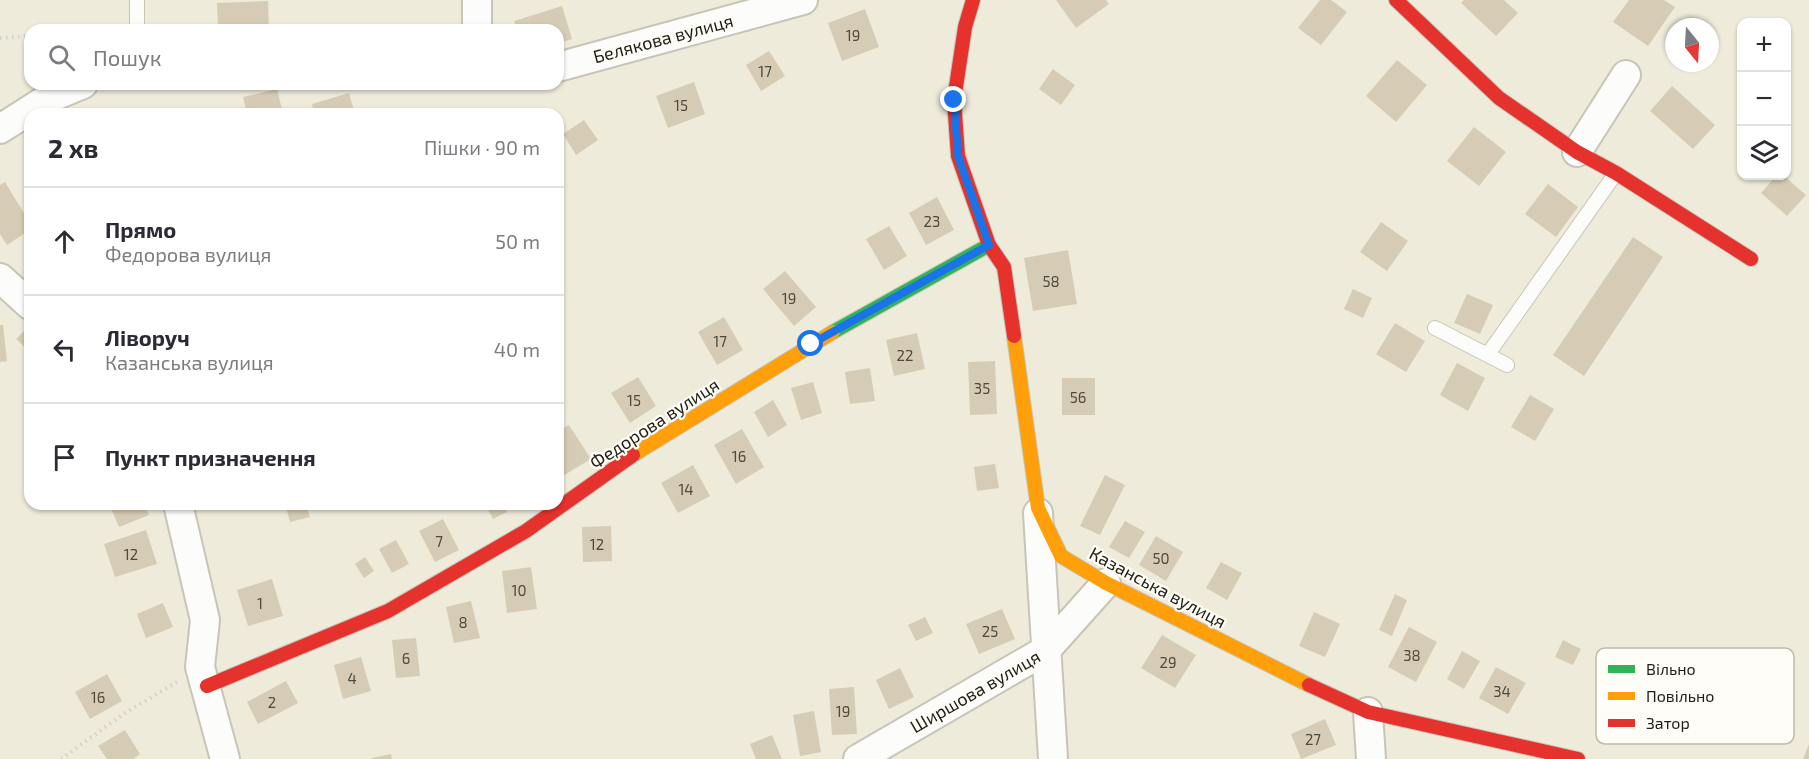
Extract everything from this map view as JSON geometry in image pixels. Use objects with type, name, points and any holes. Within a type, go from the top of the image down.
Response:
[{"type":"street","points":[[477,0],[477,24]]},
{"type":"street","name":"Белякова вулиця","points":[[564,65],[803,0]]},
{"type":"street","name":"Казанська вулиця","points":[[973,0],[965,27],[954,100],[958,156],[989,245],[1004,267],[1038,508],[1062,556],[1106,583],[1368,712],[1578,759]]},
{"type":"street","points":[[1396,0],[1499,98],[1577,152],[1616,172],[1751,259]]},
{"type":"street","points":[[1577,152],[1626,75]]},
{"type":"street","points":[[33,108],[69,90]]},
{"type":"street","points":[[0,129],[24,114]]},
{"type":"street","name":"Федорова вулиця","points":[[564,504],[637,453],[811,344],[989,245]]},
{"type":"street","points":[[0,278],[24,300]]},
{"type":"street","points":[[1038,508],[1053,759]]},
{"type":"street","points":[[179,510],[205,620],[204,677],[225,759]]},
{"type":"street","name":"Федорова вулиця","points":[[204,677],[388,611],[526,531],[556,510]]},
{"type":"street","name":"Ширшова вулиця","points":[[858,759],[1046,650],[1106,583]]},
{"type":"street","points":[[1368,712],[1371,759]]},
{"type":"lane","points":[[137,0],[137,24]]},
{"type":"lane","points":[[1488,354],[1616,172]]},
{"type":"lane","points":[[1435,328],[1507,365]]},
{"type":"path","points":[[0,38],[24,36]]},
{"type":"path","points":[[61,759],[125,713],[204,677]]},
{"type":"building","points":[[1056,0],[1106,0],[1109,4],[1076,28]]},
{"type":"building","points":[[1320,0],[1331,0],[1347,12],[1321,45],[1298,28]]},
{"type":"building","points":[[1464,0],[1504,0],[1518,13],[1496,36],[1461,3]]},
{"type":"building","points":[[1629,0],[1664,0],[1675,7],[1665,18],[1648,46],[1613,22]]},
{"type":"building","points":[[268,1],[269,24],[218,24],[217,3]]},
{"type":"building","points":[[562,6],[572,39],[564,41],[564,24],[515,24],[514,21]]},
{"type":"building","points":[[865,9],[879,47],[842,61],[828,23]]},
{"type":"building","points":[[769,51],[785,76],[761,91],[746,65]]},
{"type":"building","points":[[1397,60],[1427,85],[1396,122],[1366,96]]},
{"type":"building","points":[[1053,69],[1075,85],[1061,105],[1039,89]]},
{"type":"building","points":[[694,82],[705,114],[668,128],[656,96]]},
{"type":"building","points":[[1672,86],[1715,125],[1693,149],[1650,111]]},
{"type":"building","points":[[277,90],[282,108],[246,108],[243,97]]},
{"type":"building","points":[[349,93],[353,108],[313,108],[312,104]]},
{"type":"building","points":[[584,120],[598,140],[576,155],[564,133]]},
{"type":"building","points":[[1474,127],[1506,152],[1479,186],[1447,161]]},
{"type":"building","points":[[1772,180],[1789,180],[1806,195],[1787,216],[1761,193]]},
{"type":"building","points":[[5,182],[24,213],[24,234],[7,245],[0,234],[0,185]]},
{"type":"building","points":[[1548,184],[1578,207],[1556,237],[1525,214]]},
{"type":"building","points":[[937,197],[954,230],[926,245],[909,213]]},
{"type":"building","points":[[1381,222],[1408,241],[1387,271],[1360,252]]},
{"type":"building","points":[[889,226],[907,256],[884,270],[866,239]]},
{"type":"building","points":[[1633,237],[1663,257],[1584,376],[1553,355]]},
{"type":"building","points":[[1068,250],[1077,304],[1033,311],[1024,258]]},
{"type":"building","points":[[785,271],[816,307],[794,326],[763,289]]},
{"type":"building","points":[[1353,289],[1372,298],[1363,318],[1344,309]]},
{"type":"building","points":[[1467,294],[1493,305],[1480,334],[1454,323]]},
{"type":"building","points":[[724,317],[743,350],[717,365],[698,332]]},
{"type":"building","points":[[1395,323],[1425,341],[1406,372],[1376,354]]},
{"type":"building","points":[[0,325],[3,325],[7,361],[0,362]]},
{"type":"building","points":[[24,331],[24,346],[16,339]]},
{"type":"building","points":[[917,333],[925,369],[894,376],[886,340]]},
{"type":"building","points":[[995,361],[997,414],[970,415],[968,362]]},
{"type":"building","points":[[1457,363],[1485,378],[1468,411],[1440,395]]},
{"type":"building","points":[[870,368],[875,401],[850,404],[845,372]]},
{"type":"building","points":[[638,377],[656,406],[630,423],[611,393]]},
{"type":"building","points":[[1062,378],[1095,378],[1095,415],[1062,415]]},
{"type":"building","points":[[813,382],[822,413],[801,420],[791,388]]},
{"type":"building","points":[[1530,395],[1554,409],[1535,441],[1511,427]]},
{"type":"building","points":[[773,400],[787,425],[768,437],[754,412]]},
{"type":"building","points":[[569,425],[591,459],[564,475],[564,428]]},
{"type":"building","points":[[742,429],[764,467],[736,484],[714,445]]},
{"type":"building","points":[[995,464],[999,488],[977,491],[974,467]]},
{"type":"building","points":[[693,465],[710,496],[678,513],[661,483]]},
{"type":"building","points":[[1105,475],[1125,485],[1100,535],[1080,526]]},
{"type":"building","points":[[112,510],[147,510],[149,515],[119,527]]},
{"type":"building","points":[[287,510],[308,510],[310,517],[290,522]]},
{"type":"building","points":[[488,510],[506,510],[507,512],[493,519]]},
{"type":"building","points":[[443,519],[459,550],[435,562],[419,531]]},
{"type":"building","points":[[1125,521],[1145,532],[1129,558],[1109,547]]},
{"type":"building","points":[[611,526],[612,561],[583,562],[582,527]]},
{"type":"building","points":[[146,530],[157,564],[115,577],[104,544]]},
{"type":"building","points":[[1156,536],[1183,552],[1166,581],[1139,565]]},
{"type":"building","points":[[396,540],[409,564],[392,573],[379,549]]},
{"type":"building","points":[[365,557],[374,571],[364,578],[355,564]]},
{"type":"building","points":[[1221,562],[1242,573],[1227,600],[1206,588]]},
{"type":"building","points":[[531,567],[537,609],[507,613],[502,571]]},
{"type":"building","points":[[272,579],[283,616],[248,626],[237,590]]},
{"type":"building","points":[[1395,594],[1407,600],[1392,636],[1379,630]]},
{"type":"building","points":[[471,601],[480,638],[454,643],[446,607]]},
{"type":"building","points":[[163,603],[173,627],[146,638],[137,614]]},
{"type":"building","points":[[1002,609],[1015,639],[979,654],[966,624]]},
{"type":"building","points":[[1314,612],[1340,624],[1325,657],[1299,646]]},
{"type":"building","points":[[925,617],[933,633],[916,641],[908,625]]},
{"type":"building","points":[[1409,627],[1437,642],[1416,682],[1388,667]]},
{"type":"building","points":[[1162,635],[1196,655],[1175,688],[1141,668]]},
{"type":"building","points":[[416,638],[420,676],[396,678],[392,640]]},
{"type":"building","points":[[1563,640],[1581,649],[1573,665],[1555,657]]},
{"type":"building","points":[[1462,651],[1480,661],[1464,689],[1447,679]]},
{"type":"building","points":[[361,657],[371,691],[343,699],[334,665]]},
{"type":"building","points":[[1496,667],[1526,683],[1508,714],[1479,698]]},
{"type":"building","points":[[900,668],[914,697],[889,709],[876,680]]},
{"type":"building","points":[[107,674],[122,701],[90,719],[75,692]]},
{"type":"building","points":[[286,681],[298,703],[258,724],[247,702]]},
{"type":"building","points":[[854,687],[857,734],[832,735],[829,689]]},
{"type":"building","points":[[814,711],[821,752],[800,756],[793,715]]},
{"type":"building","points":[[1325,719],[1336,745],[1301,759],[1291,734]]},
{"type":"building","points":[[125,730],[140,754],[133,759],[107,759],[98,746]]},
{"type":"building","points":[[772,735],[782,759],[756,759],[750,744]]},
{"type":"building","points":[[1809,744],[1809,759],[1803,759]]},
{"type":"building","points":[[391,754],[392,759],[372,759],[372,758]]},
{"type":"traffic: fast","points":[[833,332],[989,245]]},
{"type":"traffic: slow","points":[[633,455],[833,332]]},
{"type":"traffic: slow","points":[[1014,336],[1038,508],[1061,556],[1106,583],[1309,685]]},
{"type":"traffic: jam","points":[[973,0],[965,27],[954,100],[958,156],[989,245],[1004,267],[1014,336]]},
{"type":"traffic: jam","points":[[1396,0],[1499,98],[1577,152],[1616,173],[1751,259]]},
{"type":"traffic: jam","points":[[564,504],[633,455]]},
{"type":"traffic: jam","points":[[207,686],[388,611],[526,531],[556,510]]},
{"type":"traffic: jam","points":[[1309,685],[1368,712],[1578,759]]},
{"type":"route","points":[[811,344],[989,245],[958,156],[954,100]]}]
